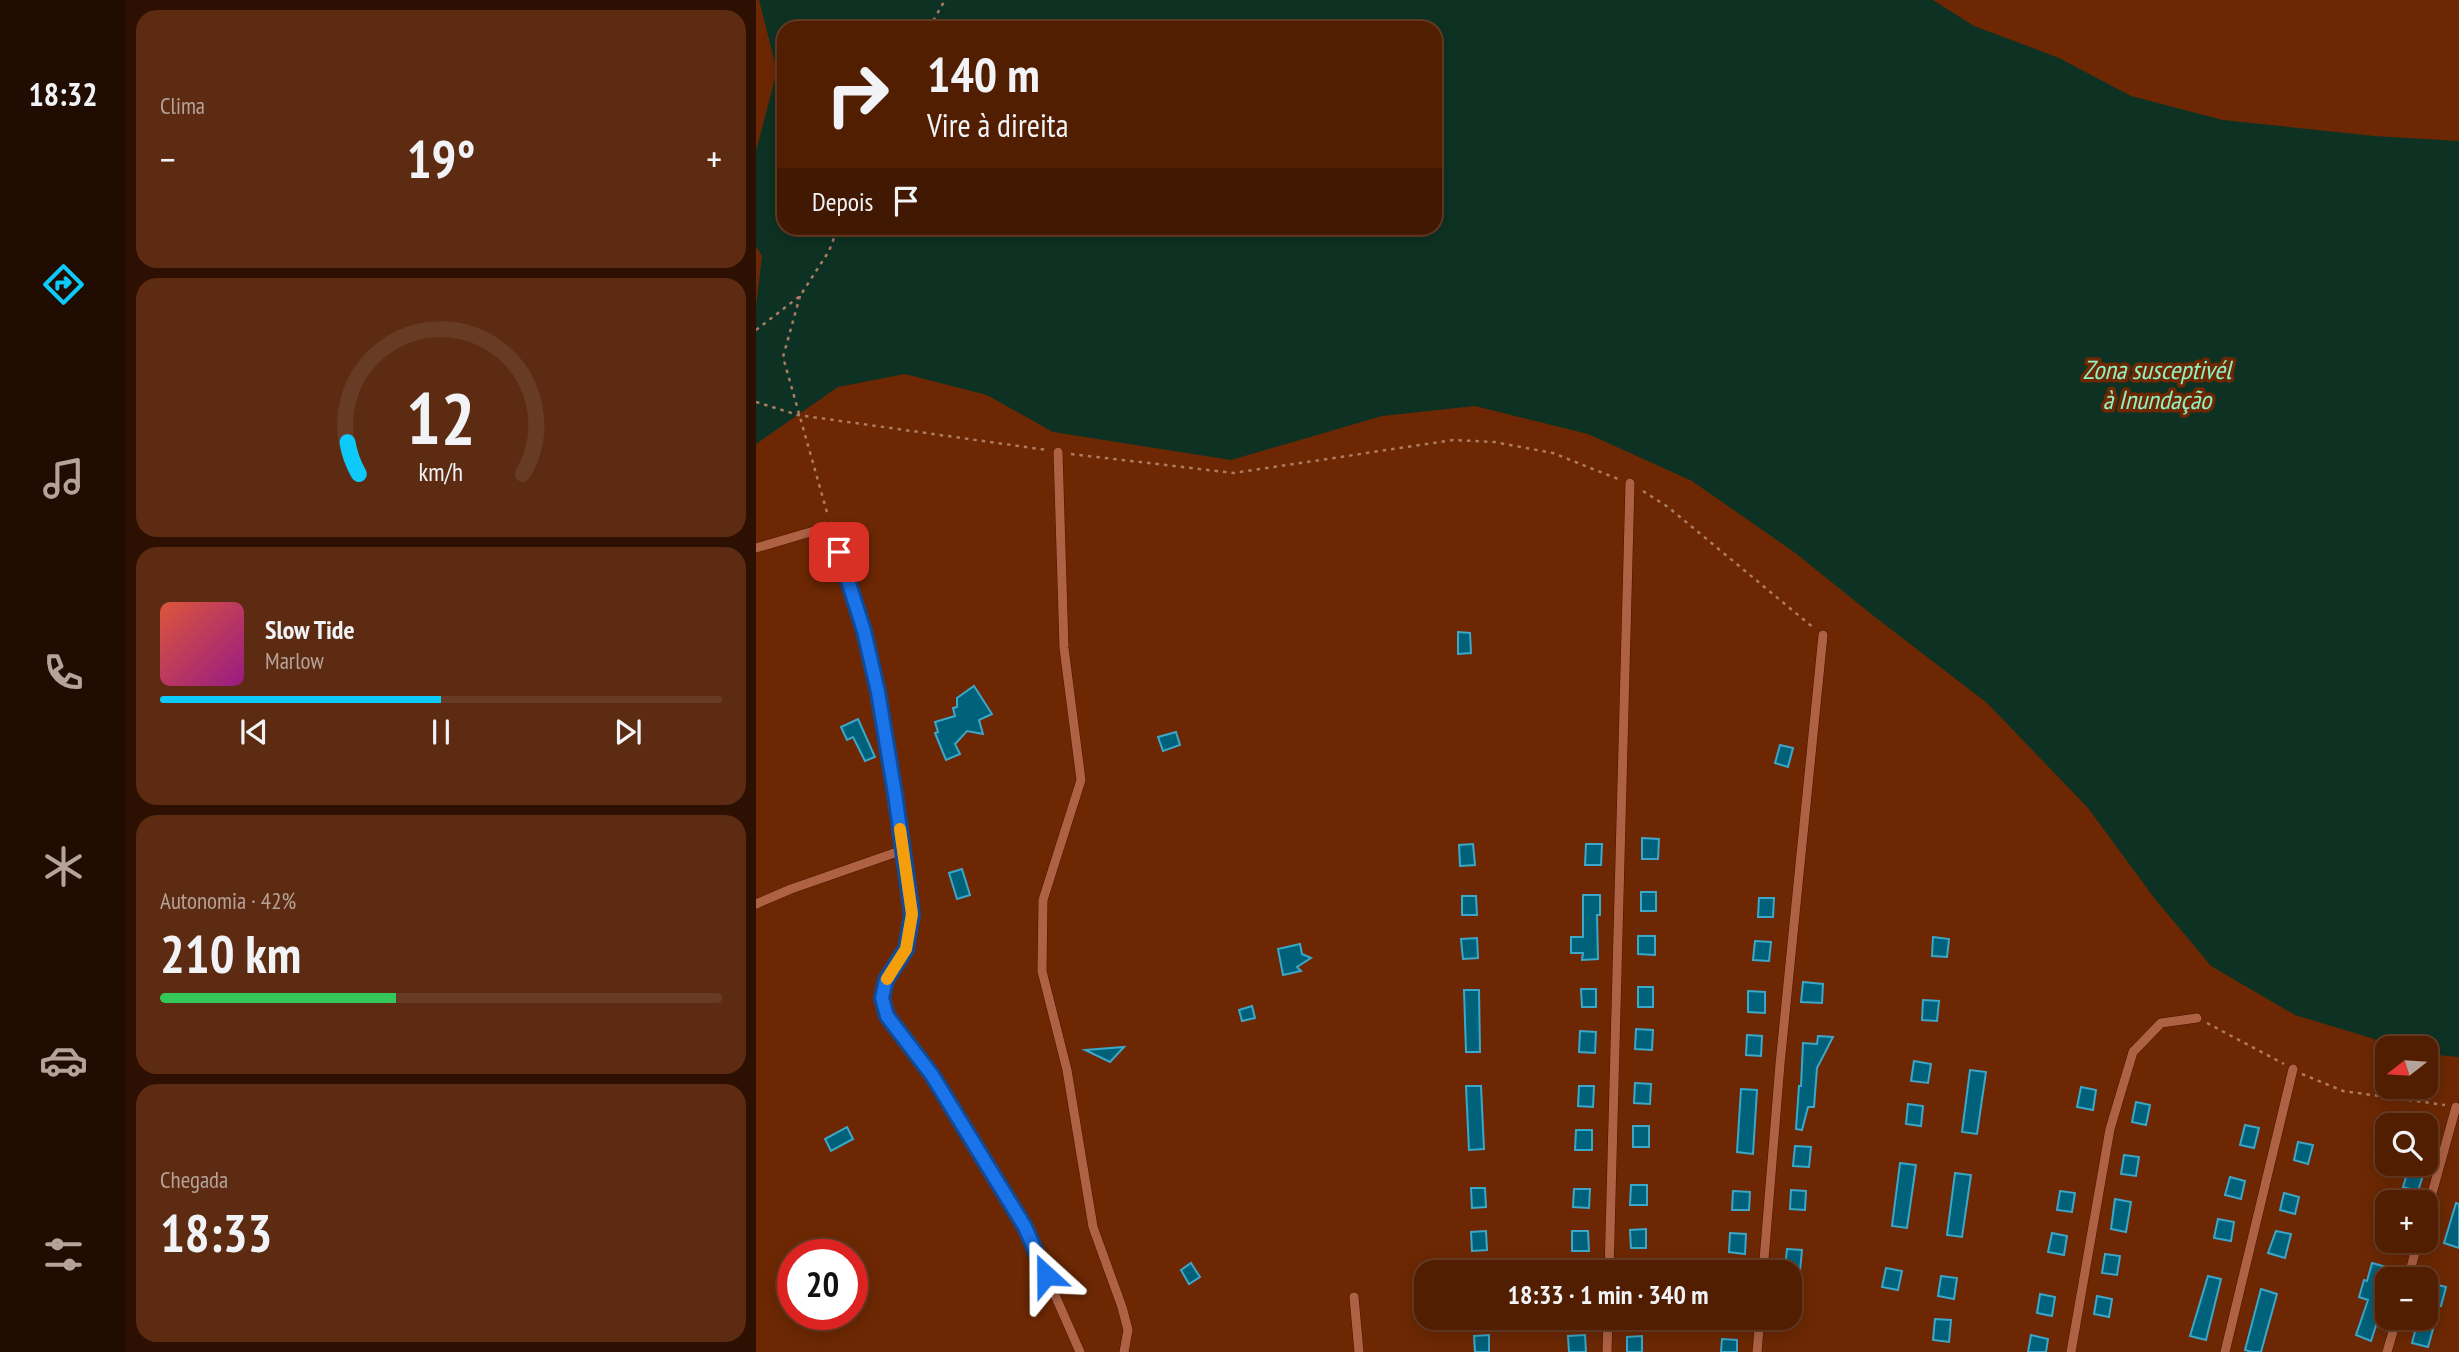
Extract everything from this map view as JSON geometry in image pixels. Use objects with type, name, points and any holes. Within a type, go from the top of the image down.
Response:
[{"type":"lane","points":[[1058,452],[1064,648],[1081,780],[1043,900],[1042,971],[1067,1070],[1093,1227],[1128,1330],[1124,1352]]},
{"type":"lane","points":[[1609,1260],[1630,484]]},
{"type":"lane","points":[[756,548],[831,526],[864,631],[878,692],[912,914],[906,949],[886,980],[882,998],[887,1016],[932,1075],[1025,1227],[1080,1352]]},
{"type":"lane","points":[[1764,1260],[1780,1064],[1823,635]]},
{"type":"lane","points":[[756,904],[903,850]]},
{"type":"lane","points":[[2071,1352],[2110,1129],[2133,1052],[2161,1023],[2197,1018]]},
{"type":"lane","points":[[2225,1352],[2293,1069]]},
{"type":"lane","points":[[2433,1190],[2456,1107]]},
{"type":"lane","points":[[1354,1297],[1359,1352]]},
{"type":"lane","points":[[1607,1352],[1608,1330]]},
{"type":"lane","points":[[1757,1352],[1759,1330]]},
{"type":"lane","points":[[2387,1352],[2393,1330]]},
{"type":"path","points":[[933,21],[945,0]]},
{"type":"path","points":[[831,526],[783,357],[800,296],[829,251],[835,235]]},
{"type":"path","points":[[756,330],[800,296]]},
{"type":"path","points":[[756,402],[798,415],[1058,452],[1234,473],[1453,440],[1494,442],[1553,453],[1630,484],[1668,507],[1823,635]]},
{"type":"path","points":[[2197,1018],[2318,1082],[2343,1091],[2456,1107]]},
{"type":"water","name":"Zona susceptivél à Inundação","points":[[759,0],[1933,0],[1974,26],[2059,58],[2131,96],[2223,120],[2375,136],[2459,141],[2459,1057],[2438,1055],[2438,1036],[2375,1036],[2375,1039],[2295,1015],[2211,966],[2155,899],[2088,808],[1987,703],[1794,552],[1692,481],[1588,434],[1475,406],[1382,416],[1231,460],[1053,432],[987,395],[905,374],[838,387],[756,444],[756,306],[762,256],[756,246],[756,151],[777,71]]},
{"type":"building","points":[[1458,632],[1470,633],[1471,653],[1458,654]]},
{"type":"building","points":[[974,686],[992,714],[979,720],[983,734],[967,731],[955,744],[960,754],[946,760],[935,733],[938,732],[935,722],[955,716],[953,708],[957,707],[957,698]]},
{"type":"building","points":[[858,719],[875,757],[865,761],[853,737],[847,740],[841,727]]},
{"type":"building","points":[[1176,732],[1180,745],[1163,751],[1158,737]]},
{"type":"building","points":[[1780,745],[1793,748],[1788,767],[1775,763]]},
{"type":"building","points":[[1642,838],[1659,839],[1658,859],[1642,859]]},
{"type":"building","points":[[1473,844],[1475,865],[1460,866],[1459,845]]},
{"type":"building","points":[[1586,844],[1602,844],[1601,865],[1585,865]]},
{"type":"building","points":[[962,869],[970,895],[957,899],[949,873]]},
{"type":"building","points":[[1641,892],[1656,892],[1656,911],[1641,911]]},
{"type":"building","points":[[1583,895],[1600,895],[1600,915],[1597,915],[1598,959],[1582,960],[1583,953],[1571,953],[1571,937],[1583,937]]},
{"type":"building","points":[[1462,896],[1476,896],[1477,915],[1462,915]]},
{"type":"building","points":[[1759,898],[1774,898],[1773,917],[1758,917]]},
{"type":"building","points":[[1638,936],[1655,936],[1655,955],[1638,954]]},
{"type":"building","points":[[1933,937],[1949,939],[1947,957],[1932,956]]},
{"type":"building","points":[[1477,938],[1478,958],[1463,959],[1461,939]]},
{"type":"building","points":[[1755,941],[1771,942],[1769,961],[1753,960]]},
{"type":"building","points":[[1300,944],[1302,954],[1311,958],[1297,967],[1301,971],[1283,975],[1278,949]]},
{"type":"building","points":[[1803,982],[1823,984],[1822,1003],[1801,1002]]},
{"type":"building","points":[[1638,987],[1653,987],[1653,1007],[1638,1007]]},
{"type":"building","points":[[1581,989],[1596,989],[1596,1007],[1582,1007]]},
{"type":"building","points":[[1464,990],[1479,990],[1480,1052],[1466,1052]]},
{"type":"building","points":[[1748,991],[1765,992],[1765,1013],[1748,1012]]},
{"type":"building","points":[[1923,1000],[1939,1001],[1937,1021],[1922,1020]]},
{"type":"building","points":[[1252,1006],[1255,1018],[1242,1021],[1239,1010]]},
{"type":"building","points":[[1636,1029],[1653,1030],[1652,1050],[1635,1049]]},
{"type":"building","points":[[1580,1031],[1596,1032],[1595,1053],[1579,1052]]},
{"type":"building","points":[[1747,1035],[1762,1036],[1761,1056],[1746,1055]]},
{"type":"building","points":[[1818,1036],[1833,1037],[1817,1068],[1814,1107],[1808,1107],[1802,1130],[1796,1129],[1803,1043],[1817,1044]]},
{"type":"building","points":[[1124,1047],[1110,1062],[1085,1050]]},
{"type":"building","points":[[1914,1061],[1931,1064],[1928,1083],[1911,1081]]},
{"type":"building","points":[[1970,1070],[1986,1072],[1977,1134],[1962,1132]]},
{"type":"building","points":[[1635,1083],[1651,1084],[1650,1104],[1634,1103]]},
{"type":"building","points":[[1466,1086],[1481,1086],[1484,1149],[1469,1150]]},
{"type":"building","points":[[1579,1086],[1594,1086],[1593,1107],[1578,1106]]},
{"type":"building","points":[[2081,1087],[2096,1090],[2093,1110],[2077,1107]]},
{"type":"building","points":[[1741,1089],[1757,1090],[1753,1154],[1737,1152]]},
{"type":"building","points":[[2136,1102],[2150,1105],[2146,1125],[2132,1122]]},
{"type":"building","points":[[1908,1104],[1923,1106],[1921,1126],[1906,1124]]},
{"type":"building","points":[[2245,1125],[2259,1128],[2254,1148],[2240,1145]]},
{"type":"building","points":[[1633,1126],[1649,1126],[1649,1147],[1633,1147]]},
{"type":"building","points":[[847,1127],[853,1139],[831,1151],[825,1139]]},
{"type":"building","points":[[1576,1130],[1592,1130],[1592,1150],[1575,1150]]},
{"type":"building","points":[[2298,1142],[2313,1145],[2308,1164],[2294,1160]]},
{"type":"building","points":[[1795,1146],[1811,1147],[1809,1167],[1793,1166]]},
{"type":"building","points":[[2124,1155],[2139,1157],[2136,1176],[2121,1174]]},
{"type":"building","points":[[1900,1163],[1916,1165],[1907,1228],[1892,1226]]},
{"type":"building","points":[[1955,1173],[1971,1175],[1962,1237],[1947,1235]]},
{"type":"building","points":[[2406,1176],[2423,1176],[2418,1190],[2403,1187]]},
{"type":"building","points":[[2230,1177],[2245,1181],[2241,1199],[2225,1195]]},
{"type":"building","points":[[1631,1185],[1647,1185],[1647,1205],[1630,1205]]},
{"type":"building","points":[[1471,1188],[1485,1188],[1486,1207],[1472,1208]]},
{"type":"building","points":[[1574,1189],[1590,1189],[1589,1208],[1573,1207]]},
{"type":"building","points":[[1791,1190],[1806,1191],[1805,1210],[1790,1209]]},
{"type":"building","points":[[1733,1191],[1750,1192],[1749,1210],[1732,1210]]},
{"type":"building","points":[[2060,1191],[2075,1193],[2072,1212],[2057,1210]]},
{"type":"building","points":[[2284,1193],[2299,1197],[2295,1214],[2280,1210]]},
{"type":"building","points":[[2115,1199],[2131,1202],[2126,1232],[2111,1229]]},
{"type":"building","points":[[2456,1203],[2459,1204],[2459,1248],[2444,1243]]},
{"type":"building","points":[[2218,1219],[2234,1222],[2231,1241],[2214,1238]]},
{"type":"building","points":[[1646,1229],[1646,1248],[1631,1248],[1630,1230]]},
{"type":"building","points":[[1486,1231],[1487,1250],[1472,1251],[1471,1232]]},
{"type":"building","points":[[1572,1231],[1588,1231],[1589,1251],[1572,1251]]},
{"type":"building","points":[[2276,1231],[2291,1234],[2285,1258],[2268,1253]]},
{"type":"building","points":[[1730,1233],[1746,1234],[1745,1254],[1729,1252]]},
{"type":"building","points":[[2052,1233],[2067,1236],[2064,1255],[2048,1252]]},
{"type":"building","points":[[1787,1249],[1802,1250],[1801,1260],[1786,1260]]},
{"type":"building","points":[[2105,1254],[2120,1256],[2117,1275],[2102,1273]]},
{"type":"building","points":[[1191,1263],[1200,1277],[1189,1284],[1181,1270]]},
{"type":"building","points":[[2372,1263],[2386,1267],[2375,1267],[2375,1329],[2371,1341],[2356,1335],[2368,1300],[2359,1297],[2364,1280],[2367,1281]]},
{"type":"building","points":[[1886,1268],[1902,1271],[1898,1290],[1882,1287]]},
{"type":"building","points":[[1941,1276],[1957,1278],[1954,1299],[1938,1296]]},
{"type":"building","points":[[2208,1276],[2221,1279],[2206,1340],[2190,1336]]},
{"type":"building","points":[[2438,1285],[2446,1287],[2441,1306],[2438,1305]]},
{"type":"building","points":[[2261,1289],[2277,1294],[2261,1352],[2252,1352],[2245,1350]]},
{"type":"building","points":[[2040,1294],[2055,1297],[2052,1316],[2037,1313]]},
{"type":"building","points":[[2097,1296],[2112,1299],[2109,1317],[2094,1314]]},
{"type":"building","points":[[1935,1319],[1951,1320],[1949,1342],[1933,1340]]},
{"type":"building","points":[[2415,1330],[2433,1330],[2428,1347],[2412,1343]]},
{"type":"building","points":[[1489,1335],[1489,1352],[1475,1352],[1474,1336]]},
{"type":"building","points":[[1585,1335],[1586,1352],[1569,1352],[1568,1336]]},
{"type":"building","points":[[2031,1335],[2048,1339],[2046,1352],[2028,1352]]},
{"type":"building","points":[[1642,1336],[1642,1352],[1627,1352],[1627,1337]]},
{"type":"building","points":[[1722,1339],[1737,1340],[1737,1352],[1721,1352]]},
{"type":"slow traffic","points":[[887,979],[906,949],[912,914],[900,829]]},
{"type":"route","points":[[839,552],[864,631],[878,692],[912,914],[906,949],[886,980],[882,998],[887,1016],[932,1075],[1025,1227],[1046,1275]]}]
